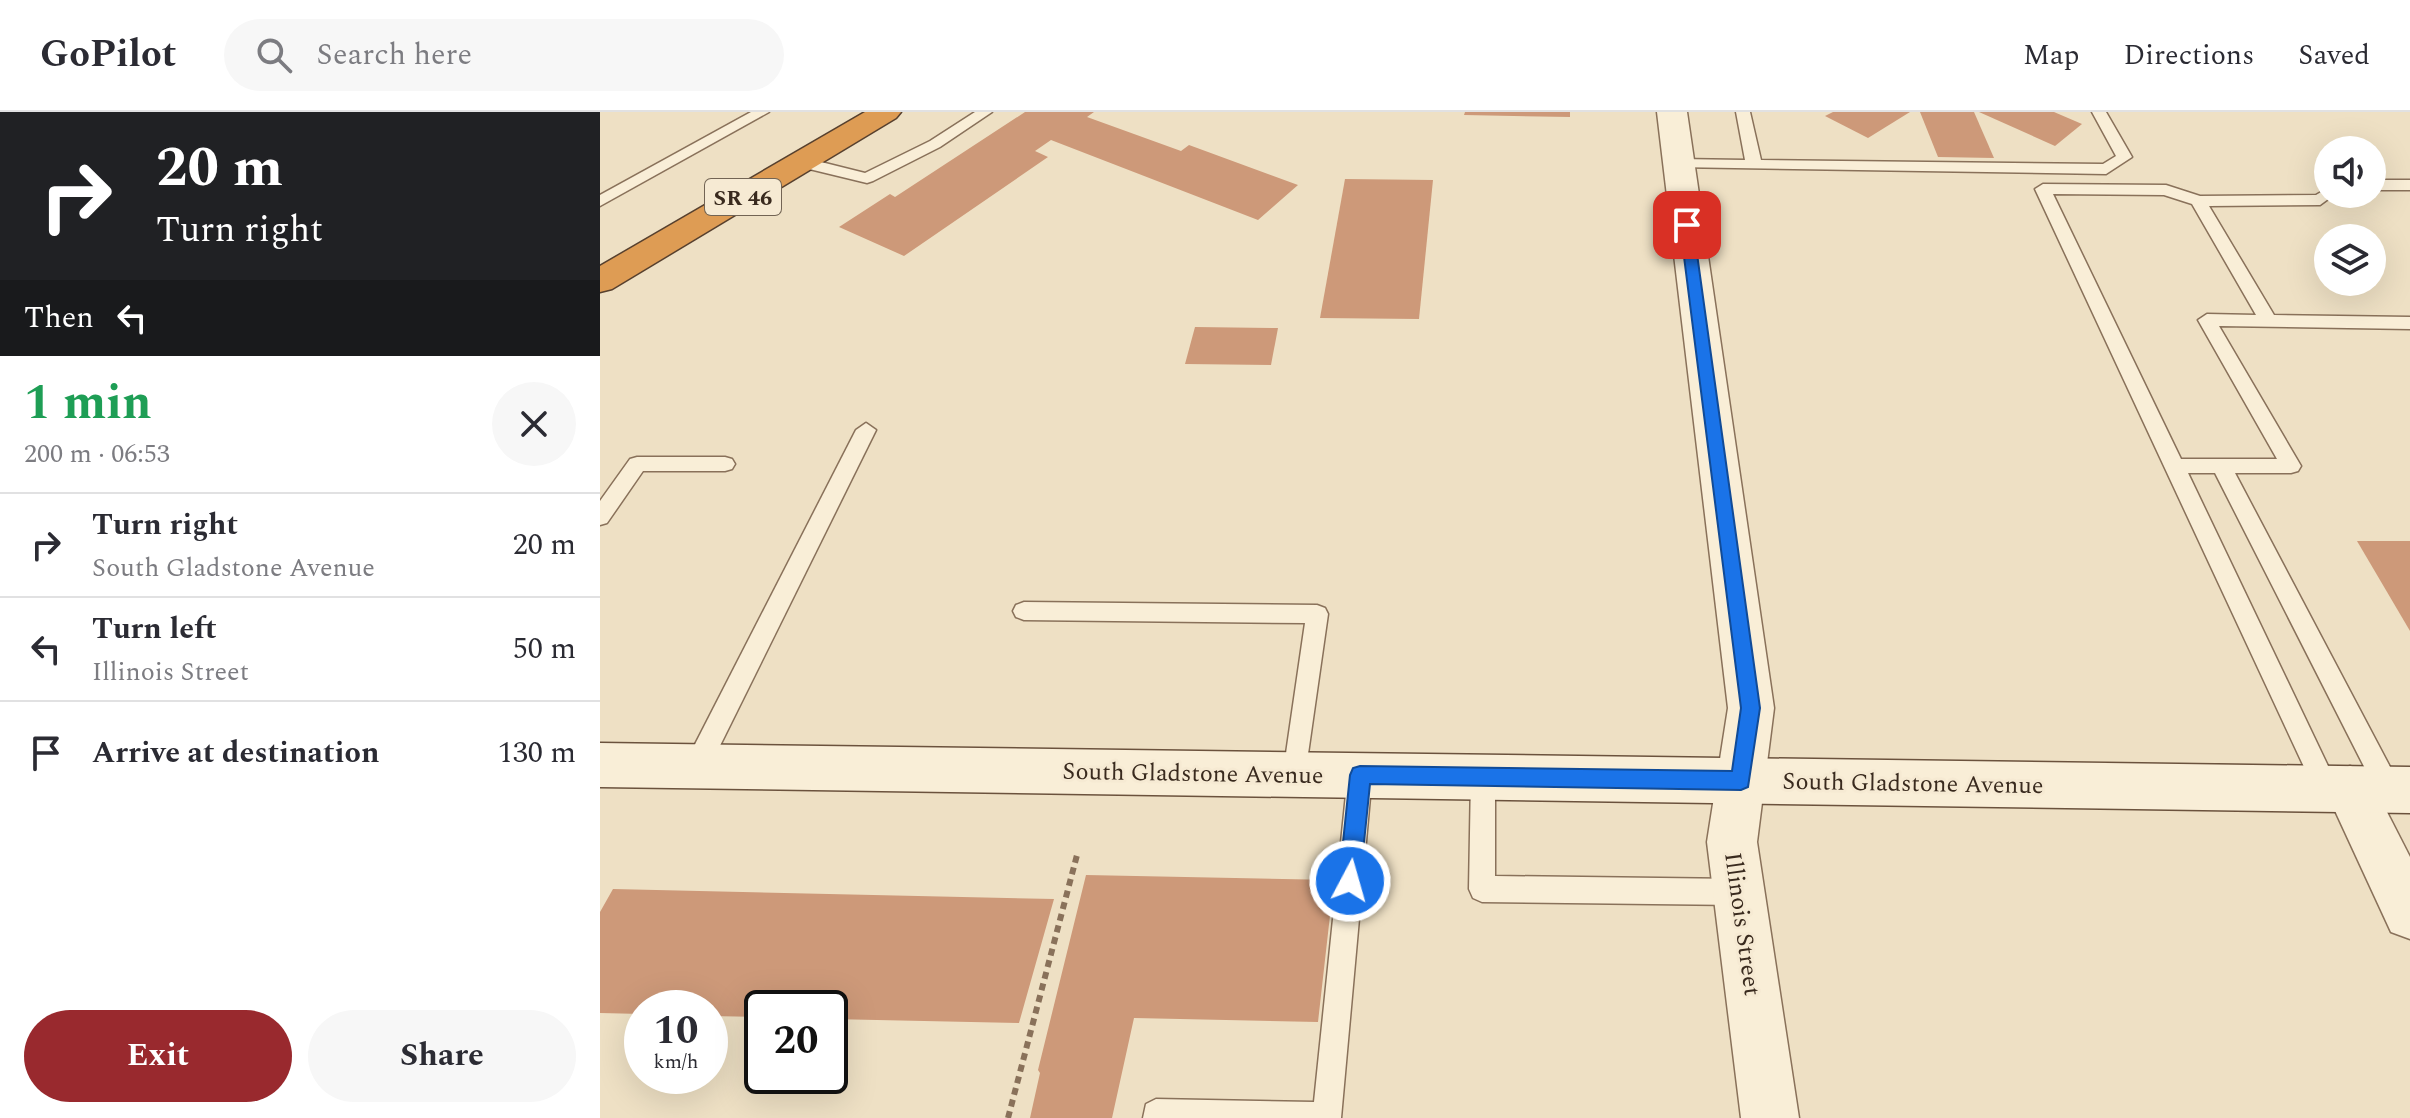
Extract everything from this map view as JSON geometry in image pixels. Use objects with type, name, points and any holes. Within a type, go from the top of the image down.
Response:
[{"type":"highway","name":"SR 46","points":[[600,281],[886,112]]},
{"type":"street","name":"Illinois Street","points":[[1672,112],[1751,708],[1732,842],[1770,1118]]},
{"type":"street","name":"South Gladstone Avenue","points":[[600,765],[2369,789]]},
{"type":"street","points":[[2369,789],[2410,913]]},
{"type":"lane","points":[[601,200],[762,112]]},
{"type":"lane","points":[[801,162],[867,178],[935,144],[985,112]]},
{"type":"lane","points":[[1743,112],[1754,165]]},
{"type":"lane","points":[[1679,164],[2106,169],[2124,157],[2099,112]]},
{"type":"lane","points":[[2386,185],[2410,185]]},
{"type":"lane","points":[[2314,200],[2198,201],[2166,190],[2043,189],[2175,466],[2369,789]]},
{"type":"lane","points":[[2198,201],[2268,320]]},
{"type":"lane","points":[[2175,466],[2291,466],[2207,320],[2410,323]]},
{"type":"lane","points":[[697,766],[866,430]]},
{"type":"lane","points":[[600,517],[637,464],[725,464]]},
{"type":"lane","points":[[2221,466],[2369,789]]},
{"type":"lane","points":[[1024,611],[1317,614],[1295,774]]},
{"type":"lane","points":[[1156,1114],[1327,1117],[1360,775]]},
{"type":"lane","points":[[1483,777],[1482,889],[1738,892]]},
{"type":"path","points":[[1008,1118],[1077,855]]},
{"type":"building","points":[[1025,112],[1094,112],[1087,117],[1181,151],[1189,145],[1298,185],[1258,220],[1051,140],[1035,151],[1048,157],[904,256],[839,227],[890,194],[895,197]]},
{"type":"building","points":[[1465,112],[1570,112],[1570,117],[1464,115]]},
{"type":"building","points":[[1833,112],[1910,112],[1868,138],[1825,116]]},
{"type":"building","points":[[1920,112],[1974,112],[1994,158],[1938,157]]},
{"type":"building","points":[[1979,112],[2054,112],[2082,124],[2055,146]]},
{"type":"building","points":[[1345,179],[1433,180],[1419,319],[1320,318]]},
{"type":"building","points":[[1195,327],[1278,328],[1271,365],[1185,364]]},
{"type":"building","points":[[2357,541],[2410,541],[2410,631]]},
{"type":"building","points":[[1086,875],[1334,880],[1318,1022],[1134,1018],[1112,1118],[1030,1118],[1040,1073],[1038,1070]]},
{"type":"building","points":[[613,889],[1054,899],[1019,1023],[848,1019],[848,990],[744,990],[744,1017],[728,1016],[728,990],[624,990],[624,1014],[600,1013],[600,912]]},
{"type":"route","points":[[1350,881],[1360,775],[1741,781],[1751,708],[1687,225]]}]
